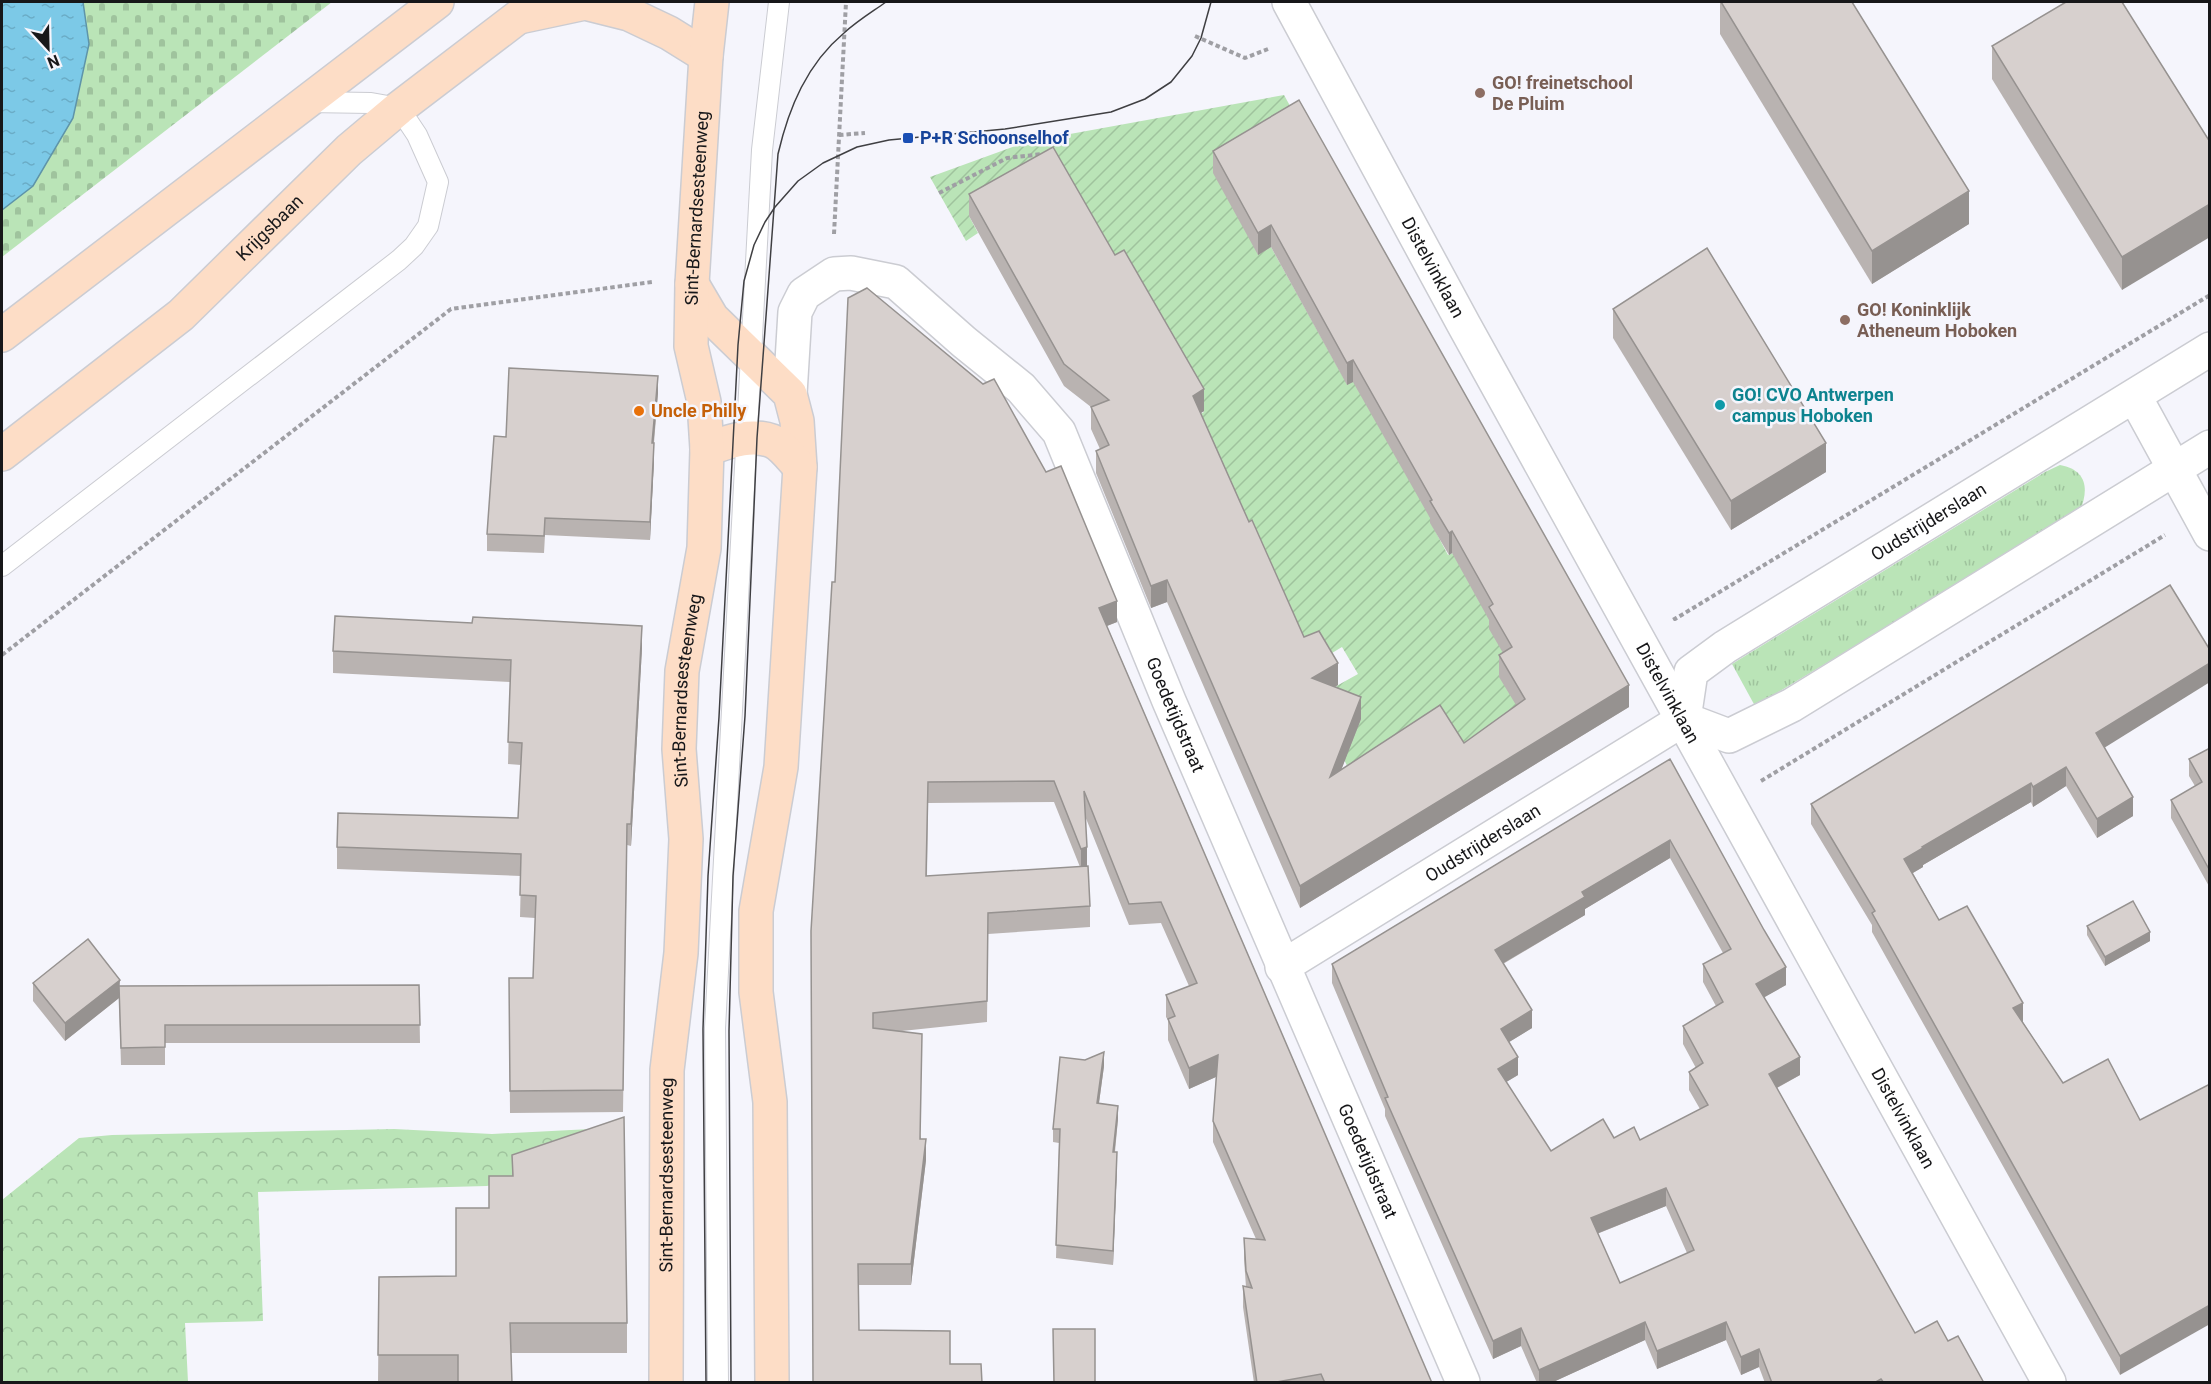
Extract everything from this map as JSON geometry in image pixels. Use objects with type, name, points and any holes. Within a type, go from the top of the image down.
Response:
[{"type":"main road","points":[[2,335],[437,2]]},
{"type":"main road","name":"Sint-Bernardsesteenweg","points":[[666,1383],[667,1070],[681,953],[686,839],[679,748],[682,671],[704,548],[707,449],[704,402],[691,346],[692,284],[706,57],[712,2]]},
{"type":"main road","points":[[528,9],[585,3],[629,14],[669,33],[706,57]]},
{"type":"main road","name":"Krijgsbaan","points":[[2,454],[181,315],[349,150],[399,108],[528,9]]},
{"type":"main road","points":[[692,284],[712,318],[790,394],[796,421],[800,467],[781,767],[756,911],[756,992],[770,1102],[772,1383]]},
{"type":"main road","points":[[707,449],[734,439],[747,437],[773,441],[800,467]]},
{"type":"street","name":"Distelvinklaan","points":[[1289,2],[1464,325],[1684,719],[2049,1383]]},
{"type":"street","name":"Goedetijdstraat","points":[[834,274],[851,273],[896,282],[1021,388],[1059,432],[1169,701],[1282,967],[1463,1383]]},
{"type":"street","points":[[790,394],[795,312],[804,294],[834,274]]},
{"type":"street","name":"Oudstrijderslaan","points":[[1282,967],[1684,719],[1691,672],[1725,647],[2210,349]]},
{"type":"street","points":[[2135,397],[2204,524]]},
{"type":"street","points":[[1684,719],[1729,736],[1792,705],[2210,447]]},
{"type":"lane","points":[[718,1383],[715,1028],[762,150],[779,2]]},
{"type":"lane","points":[[2,566],[399,261],[414,246],[428,226],[438,182],[417,135],[399,108],[371,103],[305,102]]},
{"type":"path","points":[[834,274],[834,218],[846,2]]},
{"type":"path","points":[[839,135],[865,133]]},
{"type":"path","points":[[939,193],[1007,158],[1053,152]]},
{"type":"path","points":[[2,655],[451,309],[653,282],[692,284]]},
{"type":"path","points":[[1669,608],[1675,619],[2210,295]]},
{"type":"path","points":[[1728,802],[2204,524]]},
{"type":"green space","points":[[2,2],[332,2],[2,257]]},
{"type":"green space","points":[[1284,95],[1299,122],[1271,247],[1347,384],[1370,372],[1437,518],[1431,523],[1448,555],[1452,553],[1478,587],[1512,669],[1522,715],[1495,744],[1348,768],[1336,742],[1324,693],[1358,674],[1342,647],[1322,659],[1302,661],[1196,416],[1204,412],[969,216],[978,233],[966,241],[930,177],[1026,142]]},
{"type":"green space","points":[[2060,465],[2076,471],[2081,476],[2085,488],[2080,511],[1755,706],[1732,664]]},
{"type":"green space","points":[[610,1128],[521,1176],[487,1186],[258,1192],[263,1321],[185,1323],[188,1382],[2,1382],[2,1200],[79,1138],[112,1135],[394,1129],[492,1134]]},
{"type":"water","points":[[2,2],[83,2],[89,44],[73,118],[33,186],[2,210]]},
{"type":"building","points":[[1721,2],[1852,2],[1969,191],[1872,251]]},
{"type":"building","points":[[2066,2],[2122,2],[2210,142],[2210,204],[2122,257],[1992,46]]},
{"type":"building","points":[[1299,100],[1629,685],[1300,886],[1167,580],[1151,586],[1096,451],[1109,445],[1091,407],[1109,400],[1064,364],[969,194],[1053,147],[1115,255],[1124,250],[1204,389],[1193,396],[1249,522],[1252,520],[1304,637],[1319,631],[1338,663],[1312,678],[1361,697],[1330,777],[1440,705],[1464,743],[1525,699],[1499,655],[1512,647],[1489,607],[1493,604],[1452,531],[1449,533],[1430,501],[1432,500],[1353,360],[1347,363],[1271,225],[1258,233],[1213,151]]},
{"type":"building","name":"GO! CVO Antwerpen campus Hoboken","points":[[1707,248],[1826,443],[1731,501],[1613,309]]},
{"type":"building","points":[[867,288],[983,384],[994,379],[1046,472],[1061,466],[1117,601],[1099,608],[1432,1383],[1325,1383],[1321,1374],[1271,1383],[1257,1383],[1243,1286],[1252,1288],[1246,1271],[1244,1238],[1265,1240],[1213,1121],[1218,1055],[1189,1068],[1168,1019],[1175,1016],[1166,995],[1197,983],[1161,902],[1129,904],[1084,791],[1087,847],[1081,849],[1054,781],[928,782],[926,876],[1088,866],[1090,906],[988,913],[987,1001],[873,1013],[873,1028],[922,1034],[920,1139],[926,1139],[911,1264],[858,1264],[859,1330],[950,1331],[950,1364],[981,1364],[982,1383],[813,1383],[811,931],[832,582],[835,582],[848,298]]},
{"type":"building","points":[[509,368],[658,376],[652,443],[654,443],[650,522],[545,518],[544,536],[487,534],[494,436],[506,437]]},
{"type":"building","points":[[2170,585],[2210,650],[2210,663],[2096,733],[2133,797],[2097,819],[2066,767],[2033,787],[2031,783],[1904,859],[1939,920],[1967,906],[2023,1003],[2013,1008],[2063,1083],[2108,1059],[2140,1120],[2210,1084],[2210,1305],[2120,1356],[1872,913],[1875,911],[1811,804]]},
{"type":"building","points":[[335,616],[472,623],[473,617],[642,626],[631,824],[627,824],[623,1090],[510,1091],[509,978],[533,978],[536,896],[520,895],[521,854],[337,847],[338,813],[518,818],[522,743],[508,742],[511,660],[333,651]]},
{"type":"building","points":[[2210,748],[2210,871],[2171,800],[2202,782],[2189,759]]},
{"type":"building","points":[[1670,759],[1786,967],[1756,984],[1800,1057],[1769,1074],[1915,1333],[1937,1321],[1948,1341],[1958,1336],[1984,1383],[1884,1383],[1881,1379],[1874,1383],[1772,1383],[1759,1349],[1741,1357],[1726,1322],[1657,1351],[1645,1322],[1539,1370],[1521,1328],[1493,1341],[1385,1098],[1388,1097],[1332,964]],"holes":[[[1670,840],[1731,949],[1703,964],[1723,1002],[1683,1026],[1703,1063],[1689,1072],[1708,1105],[1640,1140],[1634,1127],[1614,1138],[1603,1119],[1551,1151],[1498,1069],[1518,1057],[1501,1029],[1532,1010],[1495,950],[1585,897],[1582,892]],[[1666,1188],[1694,1250],[1620,1283],[1591,1218]]]},
{"type":"building","points":[[2133,901],[2150,932],[2105,957],[2087,926]]},
{"type":"building","points":[[88,939],[120,980],[65,1023],[33,983]]},
{"type":"building","points":[[419,985],[420,1025],[165,1025],[165,1047],[121,1048],[119,986]]},
{"type":"building","points":[[1104,1052],[1097,1103],[1118,1106],[1113,1152],[1117,1152],[1113,1251],[1056,1245],[1060,1129],[1053,1129],[1060,1057],[1085,1060]]},
{"type":"building","points":[[624,1117],[627,1323],[510,1323],[512,1383],[458,1383],[458,1355],[378,1355],[379,1277],[456,1276],[456,1208],[489,1208],[489,1176],[513,1176],[512,1155]]},
{"type":"building","points":[[1053,1329],[1095,1329],[1095,1383],[1054,1383]]},
{"type":"tram line","points":[[731,1382],[729,1031],[733,876],[745,716],[757,438],[778,154],[794,103],[820,58],[849,29],[886,2]]},
{"type":"tram line","points":[[706,1382],[703,1029],[708,876],[719,717],[738,345],[744,281],[754,245],[775,207],[798,181],[823,163],[857,147],[889,140],[1005,129],[1111,112],[1145,99],[1171,82],[1192,56],[1201,38],[1211,2]]},
{"type":"place","name":"GO! freinetschool De Pluim","points":[[1480,93]]},
{"type":"place","name":"P+R Schoonselhof","points":[[908,138]]},
{"type":"place","name":"GO! Koninklijk Atheneum Hoboken","points":[[1845,320]]},
{"type":"place","name":"GO! CVO Antwerpen campus Hoboken","points":[[1720,405]]},
{"type":"place","name":"Uncle Philly","points":[[639,411]]}]
